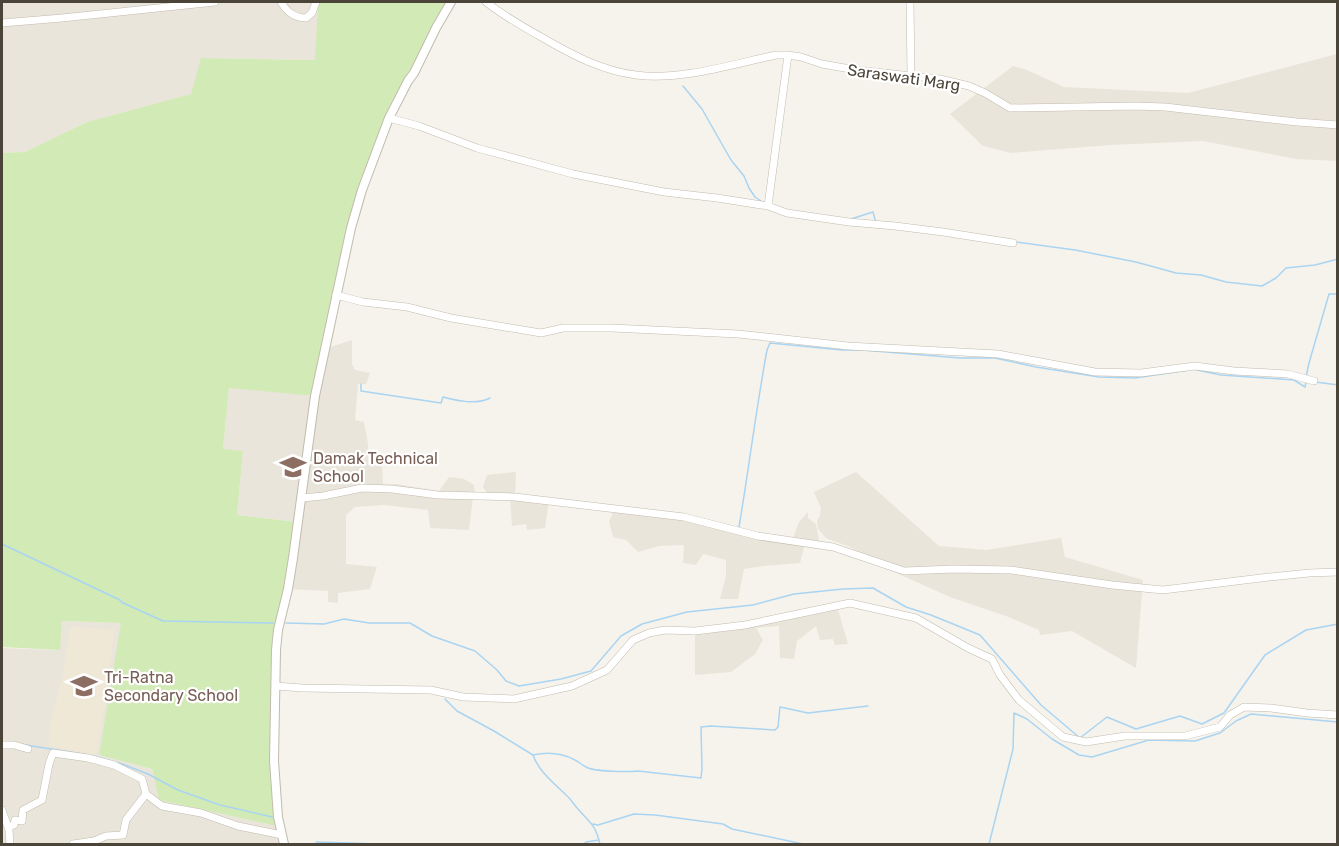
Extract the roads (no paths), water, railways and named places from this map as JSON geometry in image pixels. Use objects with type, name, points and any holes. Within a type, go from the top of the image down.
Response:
[{"type":"street","points":[[2,23],[215,2]]},
{"type":"street","points":[[281,2],[290,14],[298,18],[306,18],[312,13],[316,2]]},
{"type":"street","points":[[285,844],[279,817],[274,761],[277,640],[288,589],[315,396],[351,228],[362,190],[389,118],[435,28],[451,2]]},
{"type":"street","name":"Saraswati Marg","points":[[486,2],[500,14],[564,50],[604,68],[636,75],[687,74],[776,55],[788,55],[822,64],[940,79],[969,86],[1010,108],[1146,106],[1338,125]]},
{"type":"street","points":[[910,2],[911,75]]},
{"type":"street","points":[[768,206],[788,55]]},
{"type":"street","points":[[389,118],[419,126],[477,148],[573,174],[663,192],[768,206],[787,213],[818,218],[934,231],[1013,243]]},
{"type":"street","points":[[336,294],[363,302],[406,307],[451,318],[541,333],[563,328],[612,328],[738,334],[848,346],[998,354],[1095,372],[1141,373],[1195,366],[1288,374],[1314,381]]},
{"type":"street","points":[[302,498],[362,488],[438,495],[515,497],[684,518],[758,536],[833,547],[904,572],[954,569],[1011,570],[1163,590],[1279,576],[1338,572]]},
{"type":"street","points":[[276,686],[431,690],[463,697],[513,699],[572,686],[607,670],[633,640],[649,633],[665,630],[695,631],[745,625],[850,603],[916,618],[992,659],[1000,675],[1019,700],[1063,737],[1086,742],[1125,736],[1185,736],[1220,727],[1230,715],[1244,707],[1338,715]]},
{"type":"street","points":[[2,745],[14,745],[28,749]]},
{"type":"street","points":[[8,827],[14,825],[15,820],[22,821],[23,810],[42,800],[46,774],[53,753],[88,758],[114,765],[142,779],[146,794],[162,806],[201,813],[238,826],[282,835]]},
{"type":"street","points":[[73,844],[94,841],[106,836],[123,836],[126,820],[146,794]]},
{"type":"street","points":[[2,810],[8,827],[10,844]]},
{"type":"waterway","points":[[683,86],[702,109],[731,160],[744,176],[755,197],[761,201]]},
{"type":"waterway","points":[[851,219],[873,212],[876,223]]},
{"type":"waterway","points":[[1016,242],[1075,250],[1136,262],[1176,273],[1262,286],[1276,278],[1286,268],[1315,265],[1338,259]]},
{"type":"waterway","points":[[1306,377],[1329,294],[1338,294]]},
{"type":"waterway","points":[[739,527],[763,372],[770,343],[960,358],[995,358],[1099,377],[1135,378],[1189,370]]},
{"type":"waterway","points":[[1197,370],[1221,375],[1294,380],[1305,387],[1306,382]]},
{"type":"waterway","points":[[1316,382],[1338,385]]},
{"type":"waterway","points":[[361,384],[361,391],[441,403],[443,397],[473,402],[490,398]]},
{"type":"waterway","points":[[2,544],[163,621],[273,623]]},
{"type":"waterway","points":[[286,623],[324,624],[344,619],[369,623],[410,623],[432,636],[475,651],[506,681],[519,686],[591,671],[621,636],[642,624],[687,612],[753,605],[794,594],[873,588],[906,607],[980,635],[1041,705],[1080,738],[1107,717],[1136,729],[1180,716],[1202,724],[1224,713],[1265,655],[1306,630],[1338,624]]},
{"type":"waterway","points":[[445,699],[457,711],[533,755],[543,772],[592,825],[600,844]]},
{"type":"waterway","points":[[533,755],[549,753],[560,755],[596,770],[638,771],[701,778],[701,727],[775,730],[778,727],[780,707],[808,713],[868,706]]},
{"type":"waterway","points":[[989,844],[1013,749],[1014,713],[1027,719],[1052,739],[1079,755],[1092,757],[1149,740],[1195,741],[1220,733],[1236,721],[1251,714],[1338,722]]},
{"type":"waterway","points":[[20,744],[94,756],[122,764],[148,774],[178,790],[220,805],[272,817]]},
{"type":"waterway","points":[[593,824],[598,825],[634,814],[655,815],[723,824],[732,829],[803,844]]},
{"type":"waterway","points":[[584,844],[599,840]]},
{"type":"waterway","points":[[316,842],[379,844]]},
{"type":"place","name":"Damak Technical School","points":[[293,467]]},
{"type":"place","name":"Tri-Ratna Secondary School","points":[[84,686]]}]
